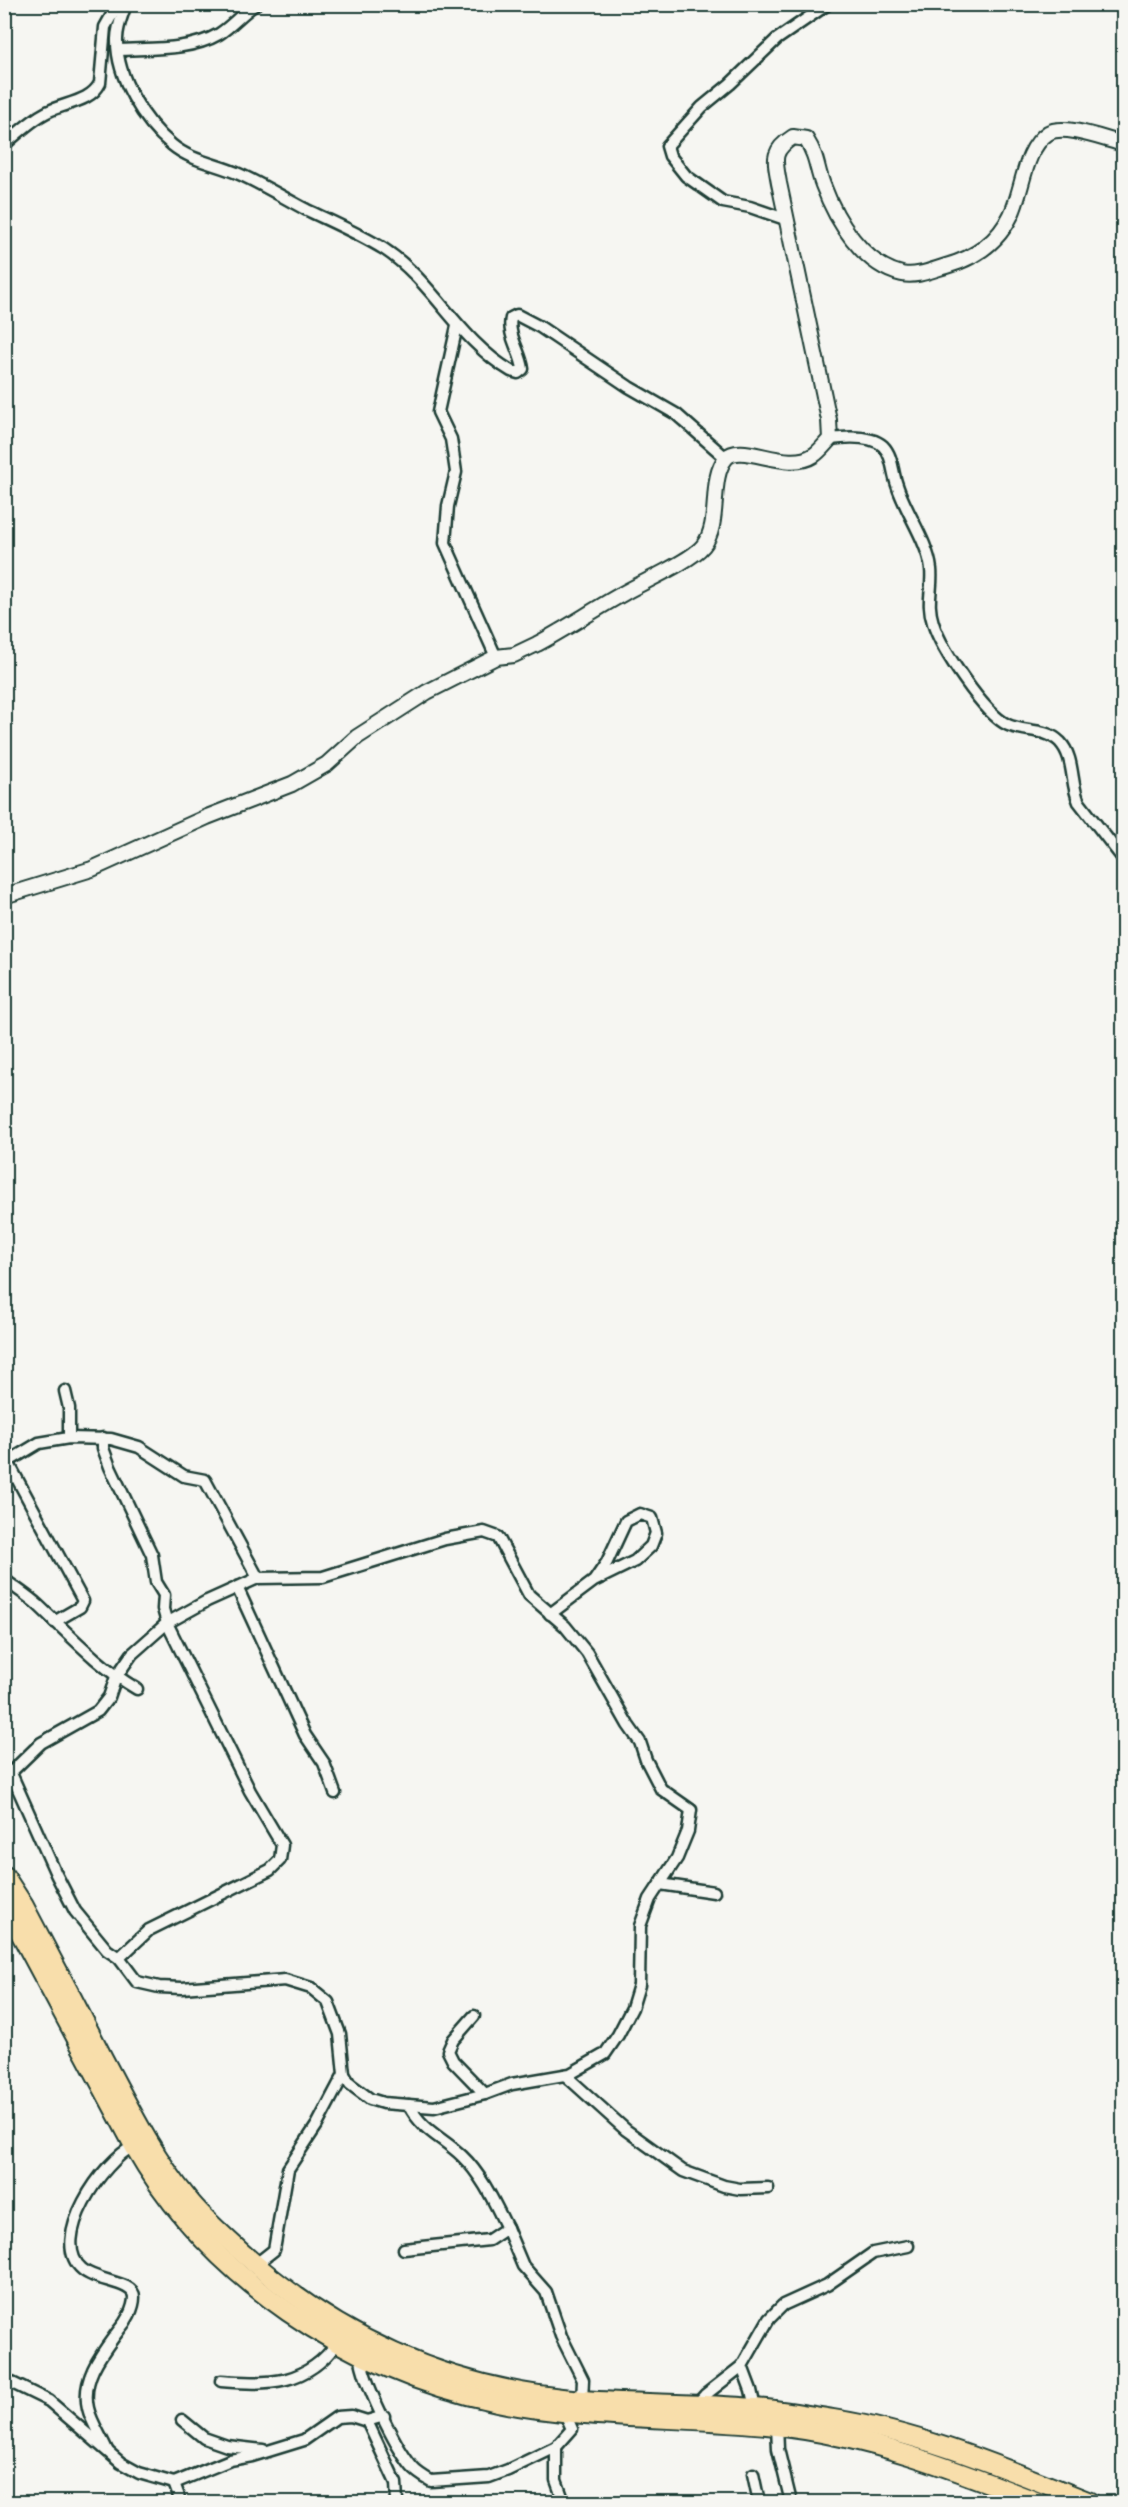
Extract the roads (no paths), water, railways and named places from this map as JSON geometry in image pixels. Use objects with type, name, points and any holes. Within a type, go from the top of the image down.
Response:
[{"type":"highway","points":[[4,1875],[24,1906],[159,2161],[190,2201],[255,2265],[341,2327],[406,2360],[447,2374],[501,2388],[582,2400],[755,2408],[838,2419],[910,2435],[984,2460],[1090,2502]]},
{"type":"highway","points":[[4,1903],[147,2170],[171,2202],[204,2242],[267,2297],[337,2343],[440,2388],[498,2403],[564,2411],[777,2426],[851,2438],[912,2455],[1038,2502]]},
{"type":"street","points":[[4,144],[46,112],[89,96],[97,90],[100,83],[105,27],[118,4]]},
{"type":"street","points":[[126,4],[117,34],[118,50],[124,73],[148,120],[173,146],[188,155],[238,173],[384,249],[414,275],[458,326],[505,368],[518,373],[523,369],[509,326],[511,318],[517,315],[524,317],[629,387],[676,414],[726,458]]},
{"type":"street","points":[[118,50],[190,44],[205,40],[219,33],[256,4]]},
{"type":"street","points":[[785,219],[750,207],[723,202],[686,176],[670,156],[667,146],[702,106],[730,84],[777,39],[828,4]]},
{"type":"street","points":[[830,439],[829,420],[785,219],[775,159],[781,145],[793,137],[807,139],[816,156],[822,183],[834,210],[856,243],[880,265],[902,274],[918,275],[956,264],[994,241],[1005,228],[1012,212],[1030,158],[1039,142],[1050,132],[1063,130],[1124,144]]},
{"type":"street","points":[[458,326],[438,412],[451,439],[456,472],[448,506],[445,543],[496,657]]},
{"type":"street","points":[[4,896],[20,893],[92,869],[207,817],[292,784],[327,764],[357,737],[418,698],[496,657],[514,655],[537,644],[672,567],[703,546],[714,518],[719,474],[726,458],[735,452],[744,452],[769,459],[799,460],[813,455],[830,439],[863,439],[878,442],[885,448],[904,506],[929,559],[932,571],[928,603],[939,640],[961,675],[999,720],[1017,728],[1047,734],[1059,741],[1068,755],[1075,793],[1079,802],[1124,860]]},
{"type":"street","points":[[66,1390],[69,1408],[69,1438]]},
{"type":"street","points":[[54,1622],[80,1607],[83,1600],[6,1463],[39,1443],[69,1438],[103,1438],[122,1441],[139,1447],[184,1476],[205,1480],[258,1578]]},
{"type":"street","points":[[103,1438],[103,1448],[110,1467],[152,1555],[156,1582],[164,1595],[163,1609],[167,1623],[250,1791],[282,1845],[280,1860],[270,1870],[157,1925],[119,1958]]},
{"type":"street","points":[[550,1614],[594,1581],[635,1561],[651,1546],[656,1533],[652,1518],[640,1514],[626,1521],[607,1562],[594,1581]]},
{"type":"street","points":[[488,1532],[498,1537],[529,1595],[573,1634],[587,1653],[640,1742],[646,1760],[661,1789],[691,1810],[688,1830],[681,1849],[650,1899],[640,1926],[639,1985],[632,2008],[618,2036],[605,2054],[565,2075],[512,2084],[485,2094],[434,2107],[370,2099],[350,2084],[344,2074],[340,2034],[328,2002],[311,1988],[285,1980],[182,1988],[159,1987],[137,1982],[119,1958],[107,1950],[75,1911],[7,1775],[41,1743],[98,1711],[109,1697],[116,1677],[132,1654],[167,1623],[237,1587],[258,1578],[332,1575],[445,1539],[488,1532]]},
{"type":"street","points":[[4,1579],[38,1605],[116,1677],[137,1689]]},
{"type":"street","points":[[237,1587],[305,1735],[324,1763],[336,1793]]},
{"type":"street","points":[[660,1884],[714,1892]]},
{"type":"street","points":[[474,2016],[453,2040],[448,2051],[453,2061],[485,2094]]},
{"type":"street","points":[[255,2265],[273,2250],[288,2169],[317,2125],[344,2074]]},
{"type":"street","points":[[565,2075],[626,2130],[683,2171],[724,2186],[740,2189],[768,2188]]},
{"type":"street","points":[[409,2105],[416,2119],[426,2129],[448,2143],[465,2158],[493,2199],[524,2265],[546,2292],[561,2336],[583,2380],[582,2400]]},
{"type":"street","points":[[108,2452],[88,2408],[87,2394],[90,2375],[97,2361],[123,2325],[134,2297],[132,2289],[126,2284],[90,2276],[79,2267],[72,2257],[71,2229],[104,2170],[116,2156],[134,2146]]},
{"type":"street","points":[[404,2249],[489,2240],[507,2228]]},
{"type":"street","points":[[696,2405],[742,2366],[769,2319],[783,2305],[827,2285],[873,2253],[908,2246]]},
{"type":"street","points":[[221,2381],[258,2384],[291,2379],[327,2357],[337,2343]]},
{"type":"street","points":[[360,2355],[368,2388],[411,2466],[431,2481],[489,2477],[556,2447],[572,2429],[564,2411]]},
{"type":"street","points":[[742,2366],[755,2408]]},
{"type":"street","points":[[4,2379],[49,2401],[108,2452],[140,2473],[174,2483],[230,2460],[269,2451],[304,2439],[337,2417],[345,2415],[367,2421],[384,2416]]},
{"type":"street","points":[[182,2420],[204,2438],[227,2446],[269,2451]]},
{"type":"street","points":[[367,2421],[396,2483],[397,2502]]},
{"type":"street","points":[[777,2426],[778,2450],[791,2502]]},
{"type":"street","points":[[556,2447],[556,2480],[564,2502]]},
{"type":"street","points":[[753,2474],[759,2502]]},
{"type":"street","points":[[174,2483],[181,2502]]}]
